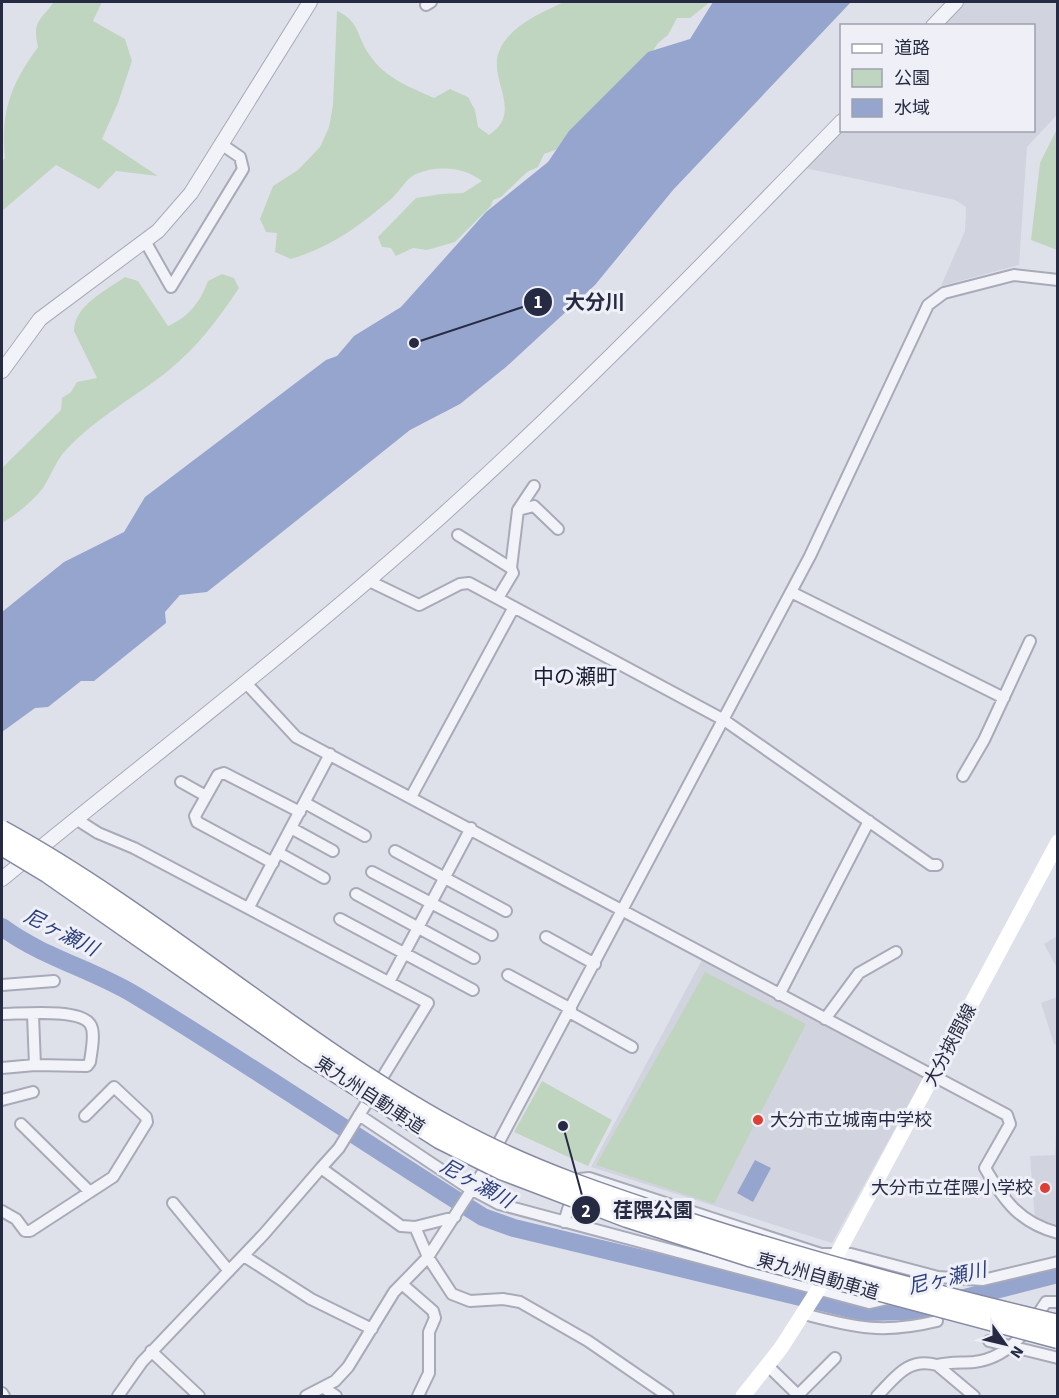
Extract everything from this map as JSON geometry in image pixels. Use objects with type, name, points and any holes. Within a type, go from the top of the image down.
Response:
[{"type":"highway","name":"東九州自動車道","points":[[2,830],[54,859],[113,898],[318,1043],[404,1100],[513,1158],[632,1204],[753,1243],[883,1280],[1058,1324]]},
{"type":"highway","name":"東九州自動車道","points":[[2,846],[47,873],[309,1056],[393,1111],[439,1139],[501,1170],[616,1214],[749,1257],[1058,1339]]},
{"type":"main road","name":"大分挾間線","points":[[743,1396],[768,1366],[818,1290],[1058,842]]},
{"type":"street","points":[[2,371],[40,319],[145,241],[178,211],[310,2]]},
{"type":"street","points":[[935,24],[956,2]]},
{"type":"street","points":[[2,879],[246,683],[476,484],[622,346],[840,123]]},
{"type":"street","points":[[145,241],[171,286],[243,169],[240,157],[222,144]]},
{"type":"street","points":[[306,1396],[324,1388],[343,1373],[402,1284],[428,1257],[472,1190],[595,964],[791,592],[864,445],[928,304],[944,293],[1014,275],[1058,280]]},
{"type":"street","points":[[498,598],[513,573],[511,568],[518,510],[534,486]]},
{"type":"street","points":[[518,510],[534,506],[558,529]]},
{"type":"street","points":[[459,535],[511,568]]},
{"type":"street","points":[[367,580],[415,605],[465,582],[498,598],[724,720],[931,865],[937,865]]},
{"type":"street","points":[[791,592],[1004,698]]},
{"type":"street","points":[[411,797],[514,607]]},
{"type":"street","points":[[963,776],[1004,698],[1030,641]]},
{"type":"street","points":[[246,683],[296,737],[1007,1115],[1010,1124],[986,1168],[1004,1201],[1014,1212],[1030,1223],[1058,1233]]},
{"type":"street","points":[[249,908],[330,754]]},
{"type":"street","points":[[324,878],[197,822],[195,816],[218,774],[224,773],[365,836]]},
{"type":"street","points":[[180,782],[206,796]]},
{"type":"street","points":[[76,819],[98,833],[134,848],[428,1003],[339,1148],[244,1256],[151,1351],[118,1396]]},
{"type":"street","points":[[779,994],[869,821]]},
{"type":"street","points":[[291,828],[333,851]]},
{"type":"street","points":[[389,982],[471,828]]},
{"type":"street","points":[[394,851],[506,911]]},
{"type":"street","points":[[372,872],[492,935]]},
{"type":"street","points":[[356,894],[474,958]]},
{"type":"street","points":[[340,919],[473,990]]},
{"type":"street","points":[[546,937],[595,964]]},
{"type":"street","points":[[825,1019],[859,973],[896,952]]},
{"type":"street","points":[[508,975],[632,1047]]},
{"type":"street","points":[[2,985],[54,981]]},
{"type":"street","points":[[2,1014],[70,1014],[87,1021],[92,1029],[90,1062],[87,1066],[35,1065],[2,1068]]},
{"type":"street","points":[[33,1015],[35,1065]]},
{"type":"street","points":[[2,1211],[16,1219],[25,1231],[30,1232],[118,1171],[147,1122],[146,1117],[114,1088],[85,1116]]},
{"type":"street","points":[[2,1100],[33,1092]]},
{"type":"street","points":[[359,1115],[472,1190],[499,1204],[869,1303],[885,1300],[938,1277]]},
{"type":"street","points":[[21,1124],[90,1192]]},
{"type":"street","points":[[321,1167],[391,1221],[404,1227],[415,1227],[455,1217]]},
{"type":"street","points":[[564,1222],[576,1184],[580,1179],[589,1178],[822,1254],[839,1253],[873,1259],[938,1277],[991,1280],[1058,1262]]},
{"type":"street","points":[[174,1203],[229,1271]]},
{"type":"street","points":[[415,1227],[428,1257],[452,1294],[470,1301],[504,1299],[520,1302],[588,1341],[668,1396]]},
{"type":"street","points":[[244,1256],[311,1299],[372,1329]]},
{"type":"street","points":[[402,1284],[433,1311],[435,1317],[429,1332],[429,1373],[418,1396]]},
{"type":"street","points":[[877,1396],[903,1368],[930,1363],[937,1365],[987,1359],[1011,1348],[1032,1324],[1046,1302],[1058,1302]]},
{"type":"street","points":[[804,1314],[853,1326],[888,1330],[937,1321]]},
{"type":"street","points":[[989,1341],[1058,1358]]},
{"type":"street","points":[[151,1351],[200,1396]]},
{"type":"street","points":[[768,1366],[799,1396],[835,1358]]},
{"type":"street","points":[[937,1365],[974,1396]]},
{"type":"street","points":[[324,1388],[336,1396]]},
{"type":"shaded area","points":[[965,2],[1057,2],[1057,115],[1027,147],[1019,265],[941,286],[965,231],[966,207],[955,200],[805,168],[840,132],[1035,132],[1035,24],[943,24]]},
{"type":"shaded area","points":[[1057,936],[1057,968],[1044,944]]},
{"type":"shaded area","name":"大分市立城南中学校","points":[[703,958],[924,1076],[832,1243],[591,1167]]},
{"type":"shaded area","points":[[1058,997],[1057,1045],[1054,1044],[1041,1003]]},
{"type":"shaded area","name":"大分市立荏隈小学校","points":[[1057,1109],[1057,1229],[1035,1220],[1030,1156],[1055,1155]]},
{"type":"green space","points":[[54,2],[102,2],[93,21],[125,39],[132,61],[118,103],[102,139],[158,176],[116,171],[99,189],[56,165],[2,211],[2,161],[5,158],[6,111],[21,73],[38,47],[36,32],[38,22]]},
{"type":"green space","points":[[564,2],[710,2],[690,18],[677,18],[668,35],[658,43],[638,73],[558,149],[544,154],[538,167],[527,172],[501,197],[493,200],[491,206],[455,242],[427,250],[413,248],[396,256],[391,248],[382,247],[378,237],[416,198],[463,193],[482,181],[459,170],[433,169],[412,176],[393,197],[332,242],[291,259],[275,252],[277,233],[266,232],[260,219],[273,186],[298,170],[320,147],[329,127],[333,105],[337,11],[350,20],[375,62],[390,76],[434,98],[450,89],[468,97],[475,110],[478,127],[489,135],[499,126],[504,115],[505,105],[497,70],[497,58],[501,47],[521,25]]},
{"type":"green space","points":[[1057,129],[1058,250],[1031,240],[1040,163]]},
{"type":"green space","points":[[222,274],[234,278],[239,288],[198,343],[168,371],[103,417],[67,449],[43,488],[24,508],[2,523],[2,468],[61,410],[62,398],[71,392],[77,382],[97,378],[74,331],[75,322],[85,306],[125,277],[138,281],[168,326],[193,308],[208,281]]},
{"type":"green space","points":[[705,972],[806,1024],[714,1204],[596,1165]]},
{"type":"green space","points":[[542,1081],[612,1120],[588,1166],[514,1132]]},
{"type":"water","points":[[713,2],[851,2],[673,190],[595,285],[506,367],[460,404],[410,430],[207,592],[180,595],[165,612],[166,623],[94,681],[81,681],[48,707],[35,708],[2,732],[2,612],[64,562],[124,532],[145,497],[326,360],[337,356],[354,336],[401,307],[486,212],[548,162],[569,131],[648,52],[690,39]]},
{"type":"water","points":[[755,1160],[771,1168],[753,1202],[737,1193]]},
{"type":"waterway","name":"尼ヶ瀬川","points":[[2,927],[34,947],[135,995],[483,1217],[514,1228],[863,1312],[914,1311],[1058,1274]]},
{"type":"place","name":"大分川","points":[[414,343]]},
{"type":"place","name":"大分市立城南中学校","points":[[758,1120]]},
{"type":"place","name":"荏隈公園","points":[[563,1126]]},
{"type":"place","name":"大分市立荏隈小学校","points":[[1045,1188]]},
{"type":"district","name":"中の瀬町","points":[[575,677]]}]
